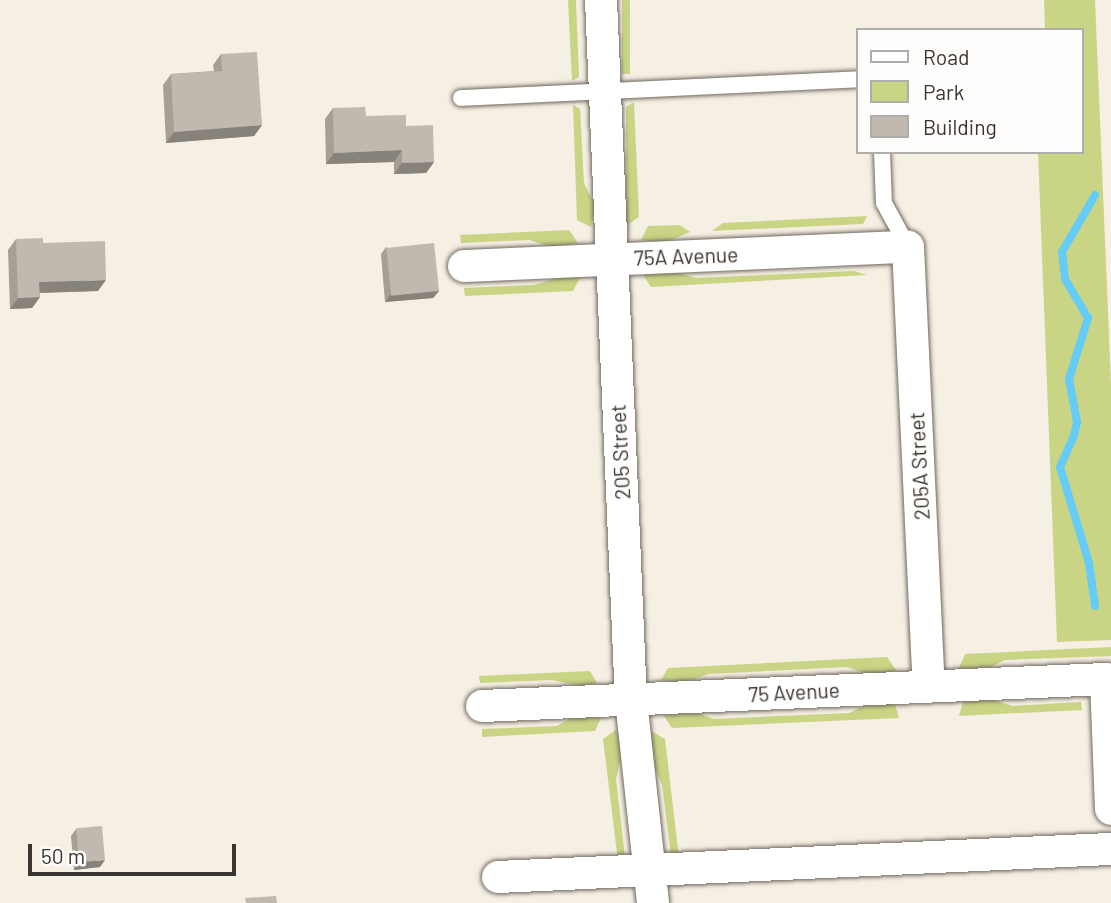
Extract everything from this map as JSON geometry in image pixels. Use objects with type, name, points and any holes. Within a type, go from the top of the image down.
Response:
[{"type":"street","name":"205 Street","points":[[601,0],[631,700],[653,903]]},
{"type":"street","name":"75A Avenue","points":[[464,266],[908,247]]},
{"type":"street","name":"205A Street","points":[[908,247],[929,685]]},
{"type":"street","name":"75 Avenue","points":[[482,706],[1106,679],[1111,809]]},
{"type":"street","points":[[498,877],[1111,849]]},
{"type":"lane","points":[[461,97],[856,79]]},
{"type":"lane","points":[[882,154],[884,202],[908,247]]},
{"type":"green space","points":[[568,0],[576,0],[579,77],[572,81]]},
{"type":"green space","points":[[622,0],[630,0],[630,74],[622,74]]},
{"type":"green space","points":[[1044,0],[1095,0],[1111,384],[1111,640],[1057,642],[1038,154],[1083,154],[1083,28],[1045,28]]},
{"type":"green space","points":[[634,102],[639,217],[626,226],[626,107]]},
{"type":"green space","points":[[573,105],[580,109],[584,183],[595,205],[591,227],[577,220]]},
{"type":"green space","points":[[867,216],[863,224],[712,231],[723,223]]},
{"type":"green space","points":[[680,225],[690,232],[664,243],[641,240],[648,226]]},
{"type":"green space","points":[[569,230],[578,243],[558,249],[529,240],[461,243],[460,235]]},
{"type":"green space","points":[[664,269],[696,278],[854,271],[867,275],[651,287],[643,275]]},
{"type":"green space","points":[[571,274],[580,278],[573,291],[465,296],[464,288],[534,285]]},
{"type":"green space","points":[[1111,647],[1111,656],[1005,660],[985,670],[959,668],[965,654]]},
{"type":"green space","points":[[887,657],[896,670],[886,676],[872,676],[847,667],[708,674],[684,684],[661,680],[668,668]]},
{"type":"green space","points":[[590,671],[597,683],[588,687],[551,680],[480,683],[479,676]]},
{"type":"green space","points":[[964,698],[985,698],[1013,706],[1081,702],[1082,710],[959,716]]},
{"type":"green space","points":[[894,701],[899,718],[672,728],[664,716],[692,711],[714,719],[849,713],[871,703]]},
{"type":"green space","points":[[574,716],[601,718],[595,731],[482,737],[482,729],[557,726]]},
{"type":"green space","points":[[616,730],[622,753],[616,779],[625,857],[618,861],[603,739]]},
{"type":"green space","points":[[651,731],[665,739],[679,858],[671,855],[662,785],[650,757]]},
{"type":"building","points":[[257,52],[262,125],[174,132],[171,74],[222,71],[221,54]]},
{"type":"building","points":[[365,107],[366,116],[406,115],[406,126],[433,125],[434,162],[402,163],[402,150],[334,153],[333,108]]},
{"type":"building","points":[[43,238],[43,243],[105,241],[106,280],[39,282],[40,297],[18,298],[16,239]]},
{"type":"building","points":[[434,243],[439,291],[391,296],[386,248]]},
{"type":"building","points":[[102,826],[105,860],[79,862],[76,828]]},
{"type":"building","points":[[276,896],[277,903],[246,903],[245,898]]},
{"type":"waterway","points":[[1095,195],[1062,252],[1065,279],[1088,318],[1069,379],[1077,422],[1060,467],[1089,563],[1095,606]]}]
